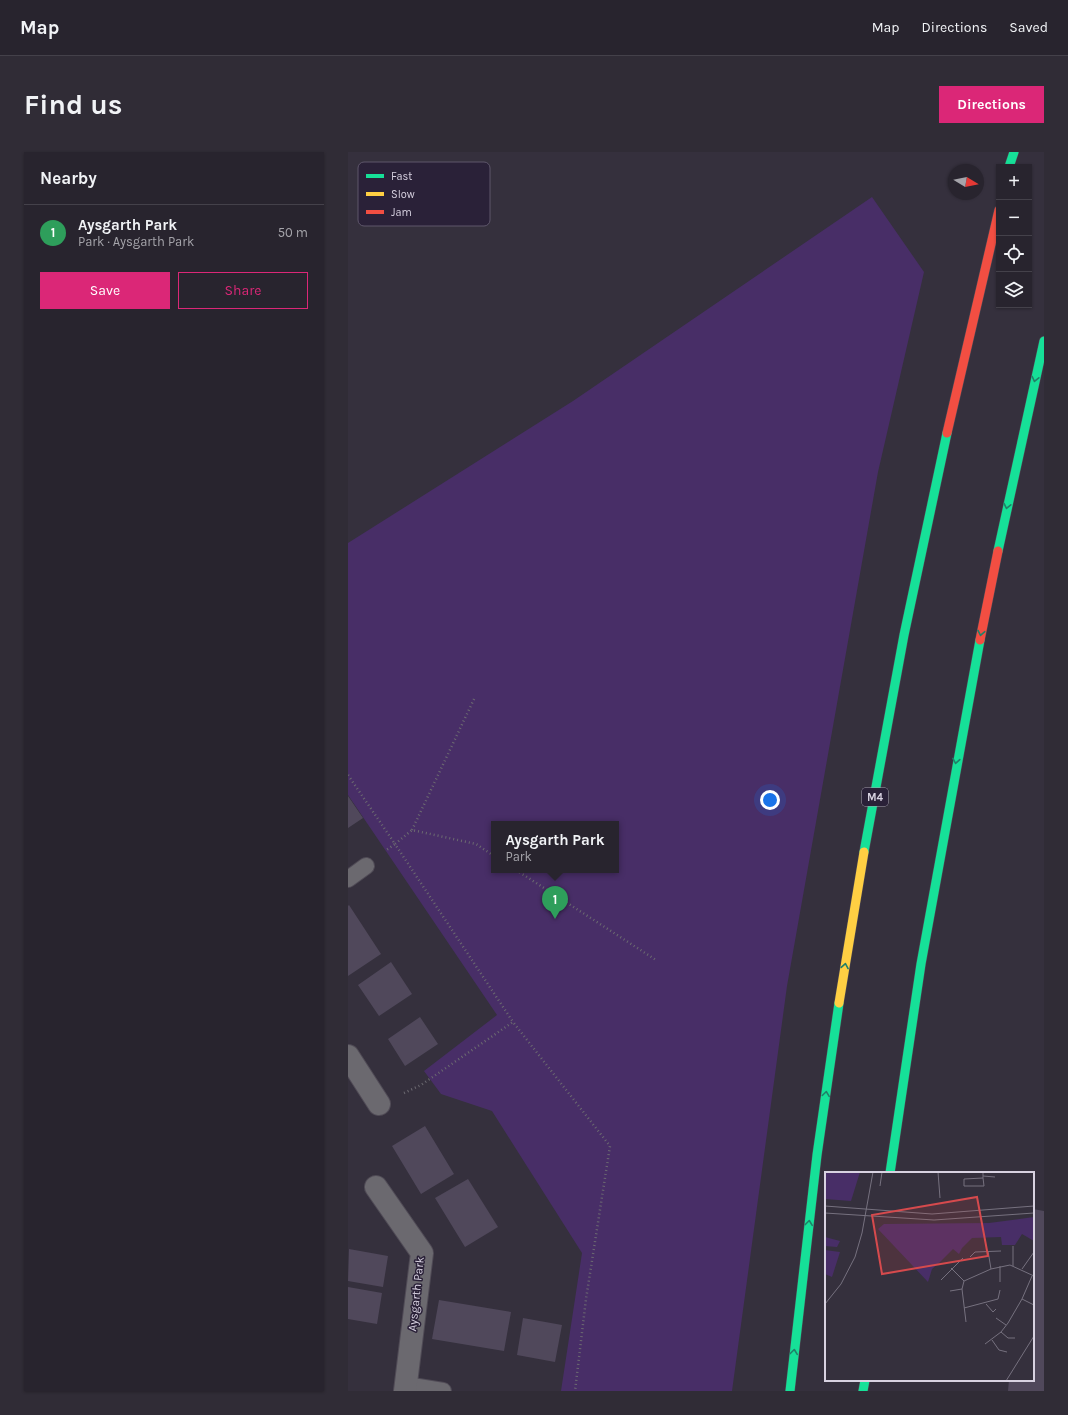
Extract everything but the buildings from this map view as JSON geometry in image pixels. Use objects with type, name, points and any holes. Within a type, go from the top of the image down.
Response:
[{"type":"highway","points":[[1010,164],[1014,152]]},
{"type":"highway","name":"M4","points":[[790,1391],[820,1138],[837,1015],[864,853],[915,580],[952,410],[996,223]]},
{"type":"highway","points":[[890,1172],[920,970],[947,809],[990,586],[1044,341]]},
{"type":"highway","points":[[863,1391],[864,1381]]},
{"type":"street","points":[[348,1056],[379,1104]]},
{"type":"street","name":"Aysgarth Park","points":[[376,1186],[422,1253],[406,1388]]},
{"type":"lane","points":[[348,879],[366,866]]},
{"type":"lane","points":[[406,1388],[443,1391]]},
{"type":"path","points":[[395,844],[412,830],[475,697]]},
{"type":"path","points":[[348,775],[513,1022],[610,1146],[586,1299],[575,1391]]},
{"type":"path","points":[[412,830],[476,844],[491,854]]},
{"type":"path","points":[[521,873],[656,960]]},
{"type":"path","points":[[379,1104],[421,1085],[513,1022]]},
{"type":"shaded area","points":[[872,197],[924,272],[878,472],[787,986],[732,1391],[561,1391],[582,1253],[492,1111],[441,1094],[424,1071],[497,1015],[348,795],[348,543],[573,401]]},
{"type":"traffic: fast","points":[[1010,164],[1014,152]]},
{"type":"traffic: fast","points":[[998,551],[1044,341]]},
{"type":"traffic: fast","points":[[864,852],[904,635],[947,433]]},
{"type":"traffic: fast","points":[[890,1172],[921,964],[980,640]]},
{"type":"traffic: fast","points":[[790,1391],[817,1155],[839,1003]]},
{"type":"traffic: fast","points":[[863,1391],[865,1381]]},
{"type":"traffic: slow","points":[[839,1003],[864,852]]},
{"type":"traffic: jam","points":[[947,433],[996,223]]},
{"type":"traffic: jam","points":[[980,640],[998,551]]},
{"type":"place","name":"Aysgarth Park","points":[[555,919]]}]
